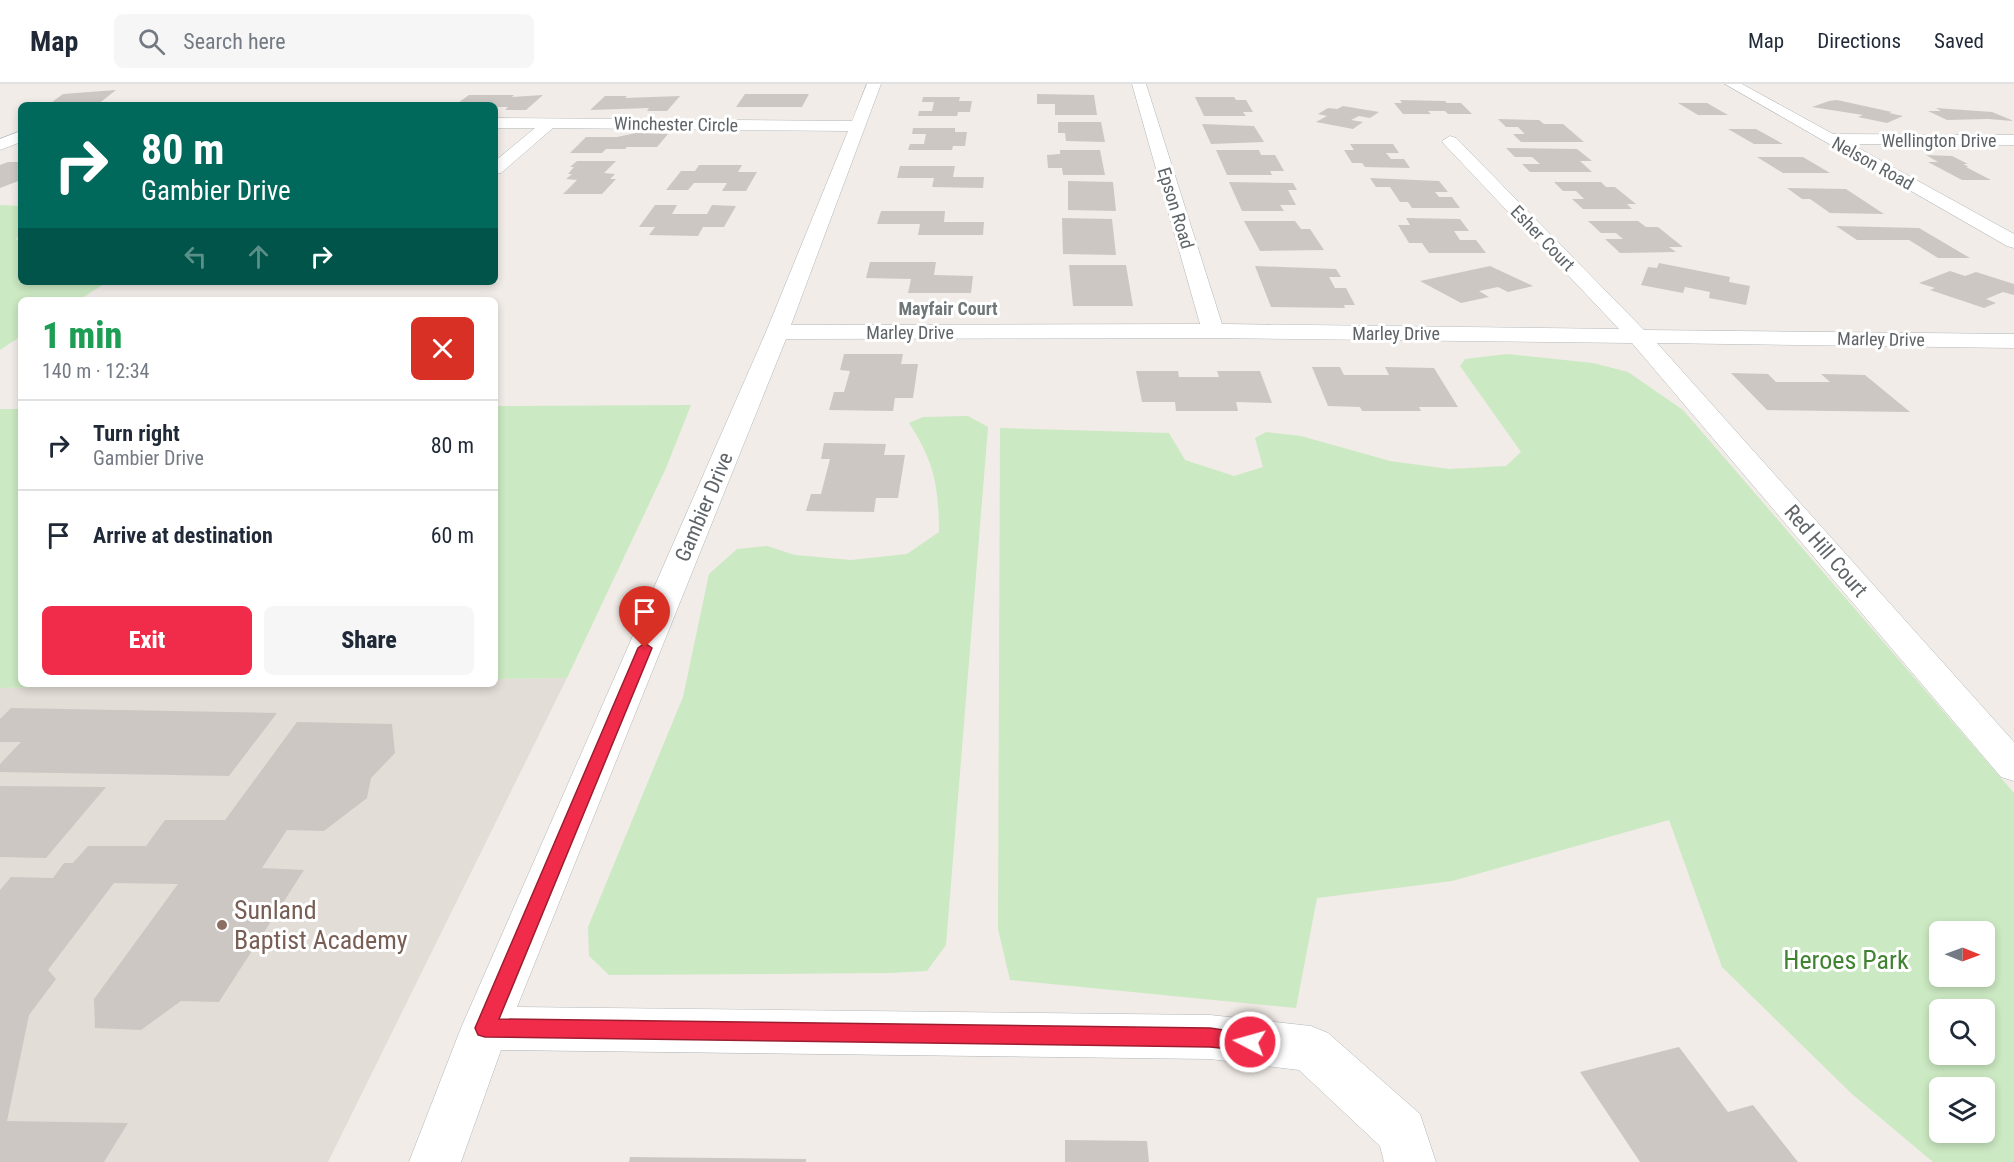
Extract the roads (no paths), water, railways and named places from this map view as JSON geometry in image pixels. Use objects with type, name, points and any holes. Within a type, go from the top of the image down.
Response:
[{"type":"street","name":"Gambier Drive","points":[[435,1162],[485,1028],[777,332],[873,84]]},
{"type":"street","name":"Epson Road","points":[[1139,84],[1213,331]]},
{"type":"street","name":"Nelson Road","points":[[1732,84],[2014,242]]},
{"type":"street","name":"Winchester Circle","points":[[498,123],[856,126]]},
{"type":"street","points":[[498,166],[550,123]]},
{"type":"street","points":[[0,145],[18,137]]},
{"type":"street","name":"Wellington Drive","points":[[1828,139],[2014,140]]},
{"type":"street","name":"Esher Court","points":[[1450,141],[1637,335]]},
{"type":"street","name":"Marley Drive","points":[[777,332],[1213,331],[2014,341]]},
{"type":"street","name":"Red Hill Court","points":[[1637,335],[2014,767]]},
{"type":"street","points":[[485,1028],[1210,1037],[1311,1049],[1402,1132],[1410,1162]]},
{"type":"place","name":"Sunland Baptist Academy","points":[[222,925]]},
{"type":"district","name":"Mayfair Court","points":[[948,308]]},
{"type":"park label","name":"Heroes Park","points":[[1846,960]]}]
